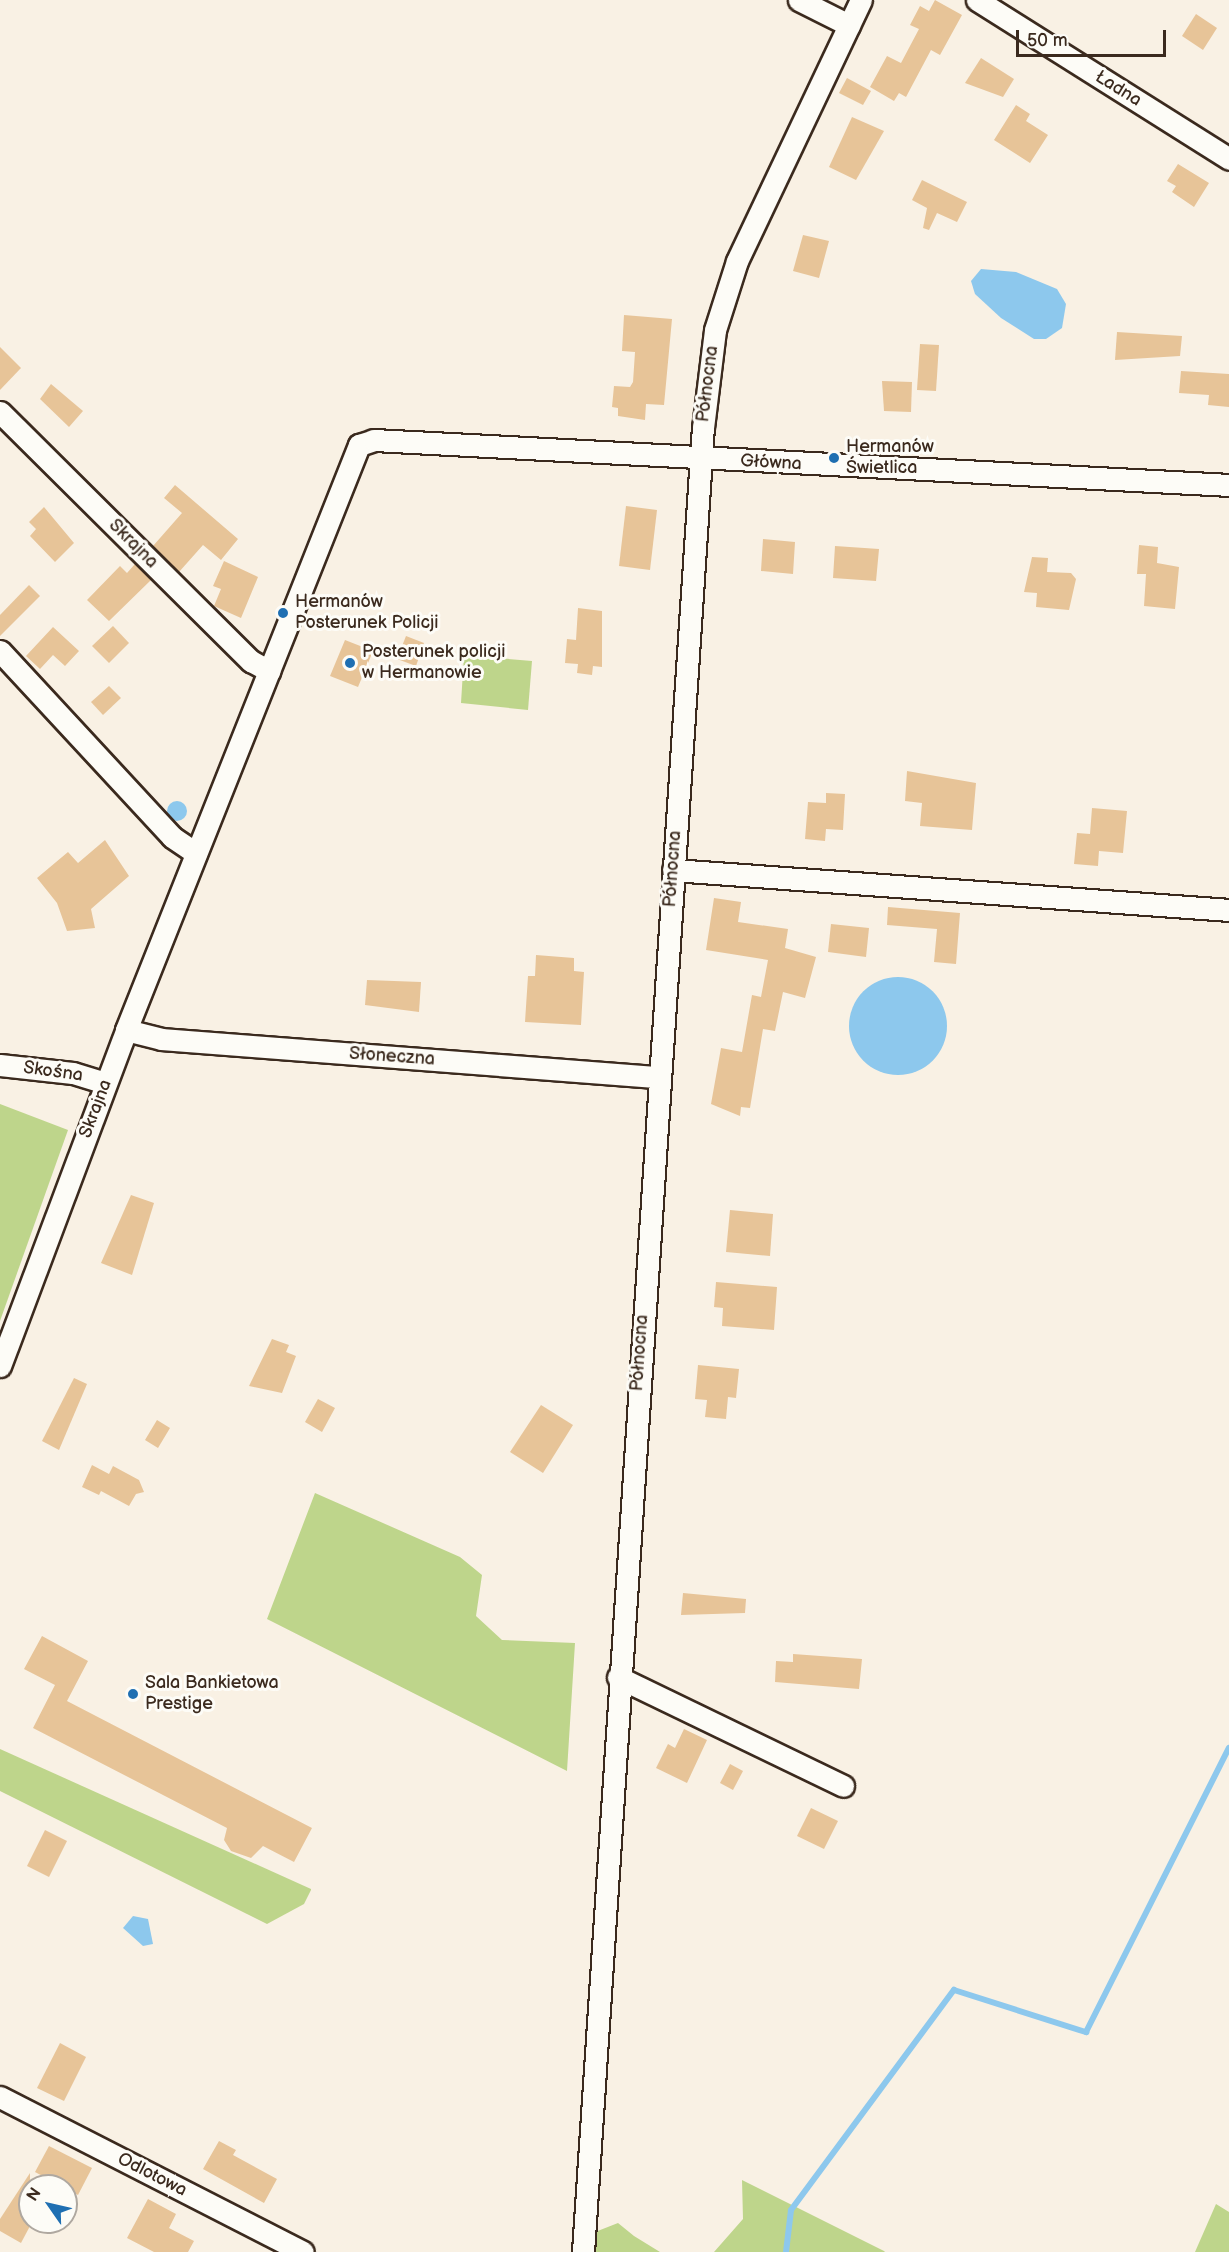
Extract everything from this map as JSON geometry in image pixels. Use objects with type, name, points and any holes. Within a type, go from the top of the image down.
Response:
[{"type":"street","points":[[799,0],[849,25]]},
{"type":"street","name":"Północna","points":[[583,2252],[612,1768],[701,459],[724,296],[861,0]]},
{"type":"street","name":"Ładna","points":[[977,0],[1229,159]]},
{"type":"street","name":"Skrajna","points":[[0,412],[251,662],[268,671]]},
{"type":"street","name":"Główna","points":[[354,452],[374,440],[1229,485]]},
{"type":"street","name":"Skrajna","points":[[0,1366],[126,1030],[354,452]]},
{"type":"street","points":[[0,651],[172,837],[196,853]]},
{"type":"street","points":[[673,870],[1229,910]]},
{"type":"street","name":"Słoneczna","points":[[126,1030],[161,1039],[659,1077]]},
{"type":"street","name":"Skośna","points":[[0,1065],[73,1072],[106,1083]]},
{"type":"street","points":[[618,1677],[843,1786]]},
{"type":"street","name":"Odlotowa","points":[[0,2097],[303,2252]]},
{"type":"green space","points":[[464,655],[532,661],[528,710],[461,703]]},
{"type":"green space","points":[[0,1104],[68,1130],[0,1321]]},
{"type":"green space","points":[[315,1493],[460,1557],[482,1575],[476,1616],[502,1640],[575,1643],[567,1771],[267,1619]]},
{"type":"green space","points":[[0,1749],[311,1890],[304,1904],[267,1924],[0,1791]]},
{"type":"green space","points":[[742,2180],[885,2252],[714,2252],[743,2219]]},
{"type":"green space","points":[[1216,2204],[1229,2212],[1229,2252],[1195,2252]]},
{"type":"green space","points":[[618,2223],[660,2252],[588,2252],[590,2234]]},
{"type":"water","points":[[981,269],[1016,272],[1057,289],[1066,304],[1062,328],[1046,339],[1034,339],[1001,318],[975,294],[971,281]]},
{"type":"water","points":[[173,801],[181,801],[187,807],[187,815],[181,821],[173,821],[167,815],[167,807]]},
{"type":"water","points":[[898,977],[917,981],[933,991],[943,1007],[947,1026],[943,1045],[933,1061],[917,1071],[898,1075],[879,1071],[863,1061],[853,1045],[849,1026],[853,1007],[863,991],[879,981]]},
{"type":"water","points":[[133,1916],[148,1919],[153,1944],[143,1946],[123,1928]]},
{"type":"building","points":[[935,0],[962,15],[940,55],[931,50],[906,97],[899,93],[894,101],[870,87],[887,56],[901,63],[919,29],[910,25],[920,6],[929,11]]},
{"type":"building","points":[[1196,14],[1217,28],[1203,50],[1182,36]]},
{"type":"building","points":[[981,58],[1014,79],[1003,97],[965,83]]},
{"type":"building","points":[[847,78],[871,91],[863,105],[839,93]]},
{"type":"building","points":[[1016,105],[1030,114],[1026,121],[1048,135],[1030,163],[994,140]]},
{"type":"building","points":[[852,117],[884,131],[856,180],[829,167]]},
{"type":"building","points":[[1178,164],[1209,183],[1194,207],[1172,192],[1176,186],[1167,181]]},
{"type":"building","points":[[922,180],[967,202],[957,222],[937,213],[929,230],[923,228],[927,208],[912,200]]},
{"type":"building","points":[[803,235],[829,241],[819,278],[793,271]]},
{"type":"building","points":[[624,315],[672,319],[664,405],[646,404],[645,420],[618,416],[618,408],[612,407],[614,386],[630,387],[633,382],[635,352],[622,351]]},
{"type":"building","points":[[1117,332],[1182,336],[1180,356],[1115,360]]},
{"type":"building","points":[[920,344],[939,345],[936,391],[917,390]]},
{"type":"building","points":[[0,347],[21,368],[0,390]]},
{"type":"building","points":[[1181,371],[1229,374],[1229,407],[1208,405],[1209,395],[1179,393]]},
{"type":"building","points":[[882,381],[912,382],[911,412],[884,411]]},
{"type":"building","points":[[51,384],[83,411],[69,427],[40,399]]},
{"type":"building","points":[[175,485],[238,539],[221,560],[203,545],[179,572],[153,546],[182,513],[164,498]]},
{"type":"building","points":[[626,506],[657,510],[650,570],[619,566]]},
{"type":"building","points":[[44,507],[74,543],[55,562],[30,536],[36,529],[29,522]]},
{"type":"building","points":[[763,539],[795,542],[793,574],[761,571]]},
{"type":"building","points":[[1139,545],[1158,547],[1157,563],[1179,567],[1175,609],[1144,606],[1146,574],[1137,574]]},
{"type":"building","points":[[835,546],[879,549],[876,581],[833,578]]},
{"type":"building","points":[[1032,557],[1048,558],[1047,572],[1071,573],[1076,579],[1069,610],[1036,607],[1037,593],[1024,592]]},
{"type":"building","points":[[224,561],[258,577],[241,618],[214,606],[221,589],[213,586]]},
{"type":"building","points":[[135,564],[151,580],[109,621],[87,600],[120,566],[127,573]]},
{"type":"building","points":[[29,585],[40,596],[0,636],[0,615]]},
{"type":"building","points":[[578,608],[602,611],[602,667],[593,666],[592,675],[577,673],[578,664],[565,663],[567,639],[576,640]]},
{"type":"building","points":[[113,626],[129,643],[109,663],[92,646]]},
{"type":"building","points":[[53,627],[79,651],[65,666],[53,655],[40,669],[26,656]]},
{"type":"building","points":[[406,636],[424,643],[416,666],[397,659]]},
{"type":"building","name":"Posterunek policji w Hermanowie","points":[[345,640],[373,651],[358,687],[330,676]]},
{"type":"building","points":[[109,686],[121,698],[103,715],[91,702]]},
{"type":"building","points":[[907,771],[976,783],[972,830],[920,826],[922,803],[905,801]]},
{"type":"building","points":[[826,793],[845,794],[843,830],[826,829],[825,841],[805,839],[808,802],[826,803]]},
{"type":"building","points":[[1092,808],[1127,811],[1123,853],[1099,851],[1098,866],[1074,864],[1077,833],[1090,834]]},
{"type":"building","points":[[105,840],[129,876],[91,909],[95,928],[67,931],[57,903],[37,878],[68,852],[78,863]]},
{"type":"building","points":[[714,898],[741,902],[738,922],[788,929],[785,948],[816,957],[805,998],[783,992],[775,1031],[763,1029],[750,1108],[741,1107],[740,1116],[711,1104],[721,1048],[742,1052],[752,995],[761,997],[768,960],[706,950]]},
{"type":"building","points":[[888,907],[960,913],[956,964],[934,962],[937,929],[887,925]]},
{"type":"building","points":[[831,924],[869,928],[866,957],[828,952]]},
{"type":"building","points":[[536,955],[574,958],[574,971],[584,972],[581,1025],[525,1022],[528,976],[535,976]]},
{"type":"building","points":[[367,980],[421,982],[419,1012],[365,1005]]},
{"type":"building","points":[[131,1195],[154,1203],[132,1275],[101,1263]]},
{"type":"building","points":[[730,1210],[773,1214],[770,1256],[726,1252]]},
{"type":"building","points":[[716,1282],[777,1287],[774,1330],[722,1326],[723,1308],[714,1307]]},
{"type":"building","points":[[272,1339],[289,1345],[286,1352],[296,1356],[282,1393],[249,1386]]},
{"type":"building","points":[[698,1365],[739,1369],[736,1398],[728,1397],[726,1419],[705,1417],[707,1400],[695,1399]]},
{"type":"building","points":[[74,1378],[87,1384],[59,1450],[42,1441]]},
{"type":"building","points":[[318,1399],[335,1408],[322,1432],[305,1422]]},
{"type":"building","points":[[541,1405],[573,1425],[543,1473],[510,1452]]},
{"type":"building","points":[[157,1420],[170,1428],[158,1448],[145,1440]]},
{"type":"building","points":[[92,1465],[109,1474],[113,1466],[139,1480],[144,1492],[136,1494],[129,1506],[101,1491],[99,1495],[82,1487]]},
{"type":"building","points":[[683,1593],[746,1599],[745,1613],[681,1615]]},
{"type":"building","points":[[42,1636],[88,1661],[67,1701],[312,1828],[294,1862],[263,1846],[251,1858],[231,1851],[224,1840],[227,1828],[33,1728],[55,1685],[24,1669]]},
{"type":"building","points":[[793,1654],[862,1659],[859,1689],[775,1682],[776,1661],[793,1662]]},
{"type":"building","points":[[684,1729],[707,1740],[687,1783],[656,1768],[668,1744],[675,1748]]},
{"type":"building","points":[[730,1764],[743,1771],[733,1790],[720,1783]]},
{"type":"building","points":[[811,1808],[838,1821],[824,1849],[797,1836]]},
{"type":"building","points":[[45,1830],[67,1841],[49,1877],[27,1866]]},
{"type":"building","points":[[60,2043],[86,2057],[64,2101],[37,2088]]},
{"type":"building","points":[[219,2141],[236,2150],[233,2155],[277,2179],[264,2203],[203,2169]]},
{"type":"building","points":[[49,2146],[92,2168],[78,2195],[78,2174],[39,2174],[35,2172]]},
{"type":"building","points":[[18,2191],[18,2234],[26,2234],[21,2243],[0,2231],[0,2219]]},
{"type":"building","points":[[148,2199],[176,2214],[169,2228],[194,2241],[188,2252],[154,2252],[127,2238]]},
{"type":"waterway","points":[[786,2252],[791,2210],[954,1990],[1086,2032],[1229,1748]]},
{"type":"place","name":"Hermanów Świetlica","points":[[834,458]]},
{"type":"place","name":"Hermanów Posterunek Policji","points":[[283,613]]},
{"type":"place","name":"Posterunek policji w Hermanowie","points":[[350,663]]},
{"type":"place","name":"Sala Bankietowa Prestige","points":[[133,1694]]}]
